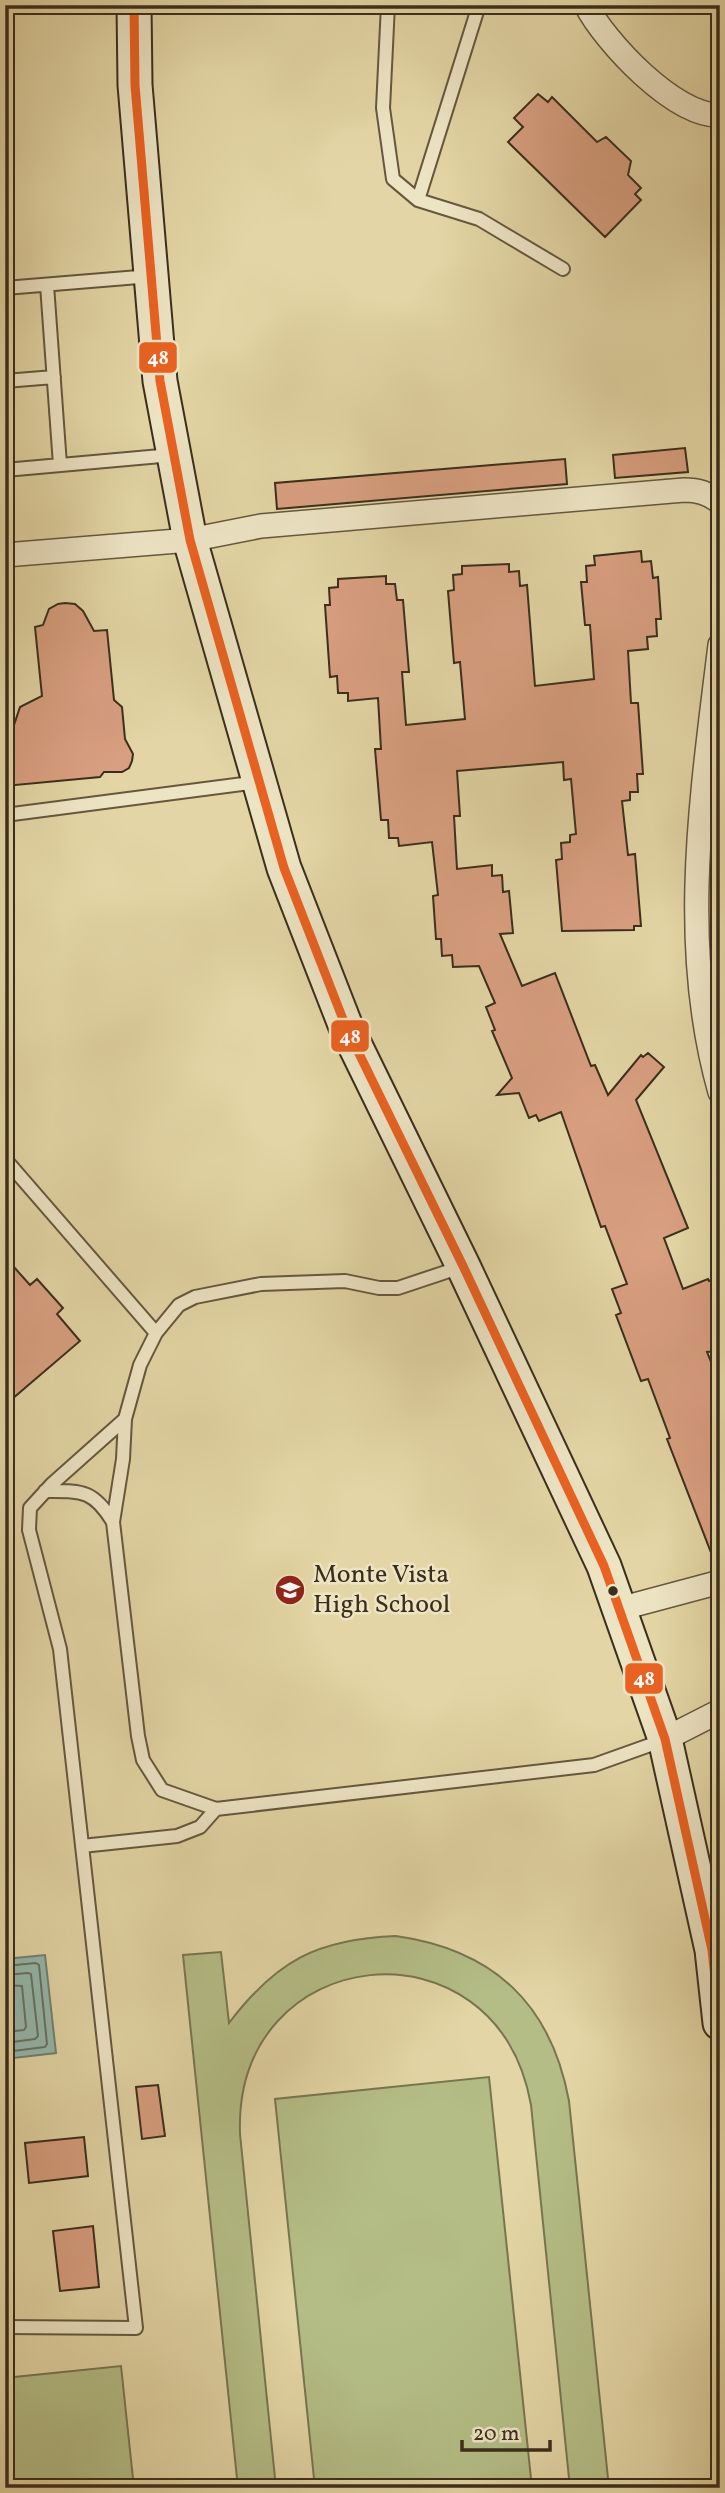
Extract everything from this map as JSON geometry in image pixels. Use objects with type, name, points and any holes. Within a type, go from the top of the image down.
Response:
[{"type":"main road","points":[[134,5],[135,85],[160,381],[190,540],[284,869],[346,1027],[463,1266],[604,1566],[665,1739],[712,1950],[720,2023]]},
{"type":"street","points":[[586,5],[610,42],[631,65],[682,102],[710,115],[720,115]]},
{"type":"street","points":[[5,555],[190,540],[261,526],[684,490],[709,494],[720,502]]},
{"type":"street","points":[[720,645],[699,823],[695,883],[700,989],[720,1092]]},
{"type":"street","points":[[620,1609],[720,1582]]},
{"type":"street","points":[[665,1739],[720,1711]]},
{"type":"lane","points":[[388,5],[383,108],[393,179],[418,200],[479,219],[563,269]]},
{"type":"lane","points":[[418,200],[479,5]]},
{"type":"lane","points":[[5,288],[151,276]]},
{"type":"lane","points":[[47,285],[60,465]]},
{"type":"lane","points":[[5,380],[54,377]]},
{"type":"lane","points":[[5,470],[173,455]]},
{"type":"lane","points":[[5,815],[260,782]]},
{"type":"lane","points":[[5,1159],[156,1334]]},
{"type":"lane","points":[[463,1266],[398,1288],[379,1288],[345,1281],[261,1284],[195,1297],[179,1306],[156,1334],[140,1365],[125,1419],[123,1459],[113,1522],[143,1760],[162,1790],[216,1809],[594,1765],[665,1739]]},
{"type":"lane","points":[[5,2327],[136,2328],[60,1649],[29,1530],[30,1508],[45,1491],[125,1419]]},
{"type":"lane","points":[[45,1491],[79,1492],[91,1496],[102,1503],[113,1522]]},
{"type":"lane","points":[[82,1846],[177,1836],[200,1827],[216,1809]]},
{"type":"green space","points":[[396,1936],[431,1943],[462,1954],[489,1969],[512,1987],[532,2010],[548,2036],[560,2067],[569,2101],[609,2488],[570,2488],[531,2105],[508,2043],[470,2001],[422,1979],[370,1975],[320,1989],[278,2021],[249,2069],[240,2134],[276,2488],[238,2488],[183,1955],[221,1952],[229,2023],[264,1984],[300,1957],[343,1942]]},
{"type":"green space","points":[[489,2077],[532,2488],[315,2488],[275,2099]]},
{"type":"green space","points":[[121,2366],[134,2488],[5,2488],[5,2378]]},
{"type":"water","points":[[45,1955],[56,2053],[5,2059],[5,1959]]},
{"type":"building","points":[[538,94],[548,102],[552,97],[597,142],[606,137],[631,161],[628,175],[641,188],[635,194],[641,200],[605,237],[508,142],[523,127],[514,118]]},
{"type":"building","points":[[685,448],[688,472],[615,478],[613,455]]},
{"type":"building","points":[[565,459],[567,484],[277,509],[275,483]]},
{"type":"building","points":[[641,551],[642,562],[651,561],[653,578],[658,577],[661,619],[656,619],[657,636],[647,637],[648,649],[628,651],[631,703],[638,703],[643,774],[637,774],[638,792],[630,792],[630,800],[622,801],[628,855],[635,854],[641,926],[634,926],[634,930],[562,931],[556,860],[562,859],[561,843],[570,842],[570,835],[576,834],[571,779],[564,780],[563,762],[457,771],[460,816],[454,816],[457,869],[492,865],[492,876],[502,875],[503,892],[509,891],[513,933],[500,934],[522,986],[555,973],[591,1066],[595,1065],[608,1095],[641,1055],[643,1057],[648,1053],[664,1067],[636,1100],[688,1228],[664,1238],[683,1289],[720,1277],[720,1351],[707,1352],[720,1384],[720,1568],[717,1568],[667,1439],[670,1438],[648,1379],[641,1381],[616,1315],[621,1313],[612,1289],[627,1284],[605,1226],[601,1227],[561,1112],[539,1121],[536,1115],[529,1118],[519,1093],[497,1095],[512,1078],[492,1031],[495,1030],[486,1007],[495,1003],[479,966],[453,967],[452,955],[442,956],[441,939],[436,939],[433,896],[438,895],[432,842],[399,846],[398,838],[389,838],[388,820],[381,820],[375,749],[381,749],[378,698],[348,701],[348,693],[338,693],[337,676],[330,677],[325,605],[330,605],[329,588],[338,587],[338,579],[386,576],[386,584],[395,584],[397,600],[403,600],[409,672],[402,672],[406,725],[465,719],[460,662],[454,663],[448,591],[454,590],[453,575],[462,574],[462,566],[509,564],[509,572],[519,571],[520,586],[527,585],[535,686],[594,679],[590,625],[585,625],[581,582],[587,582],[586,566],[595,565],[594,556]]},
{"type":"building","points":[[65,603],[75,604],[83,611],[94,631],[107,630],[114,700],[122,707],[125,739],[133,754],[132,761],[129,768],[122,772],[104,772],[100,777],[5,786],[5,734],[11,734],[20,707],[42,696],[35,627],[43,625],[49,609]]},
{"type":"building","points":[[5,1257],[30,1285],[37,1279],[63,1308],[57,1314],[80,1341],[5,1405]]},
{"type":"building","points":[[158,2085],[165,2136],[142,2139],[136,2087]]},
{"type":"building","points":[[84,2137],[88,2176],[29,2183],[25,2143]]},
{"type":"building","points":[[93,2226],[99,2287],[60,2291],[53,2231]]},
{"type":"transit line","name":"48","points":[[134,5],[135,85],[160,381],[190,540],[284,868],[346,1027],[463,1266],[604,1566],[665,1739],[712,1950],[720,2023]]},
{"type":"place","name":"Monte Vista High School","points":[[290,1590]]}]
